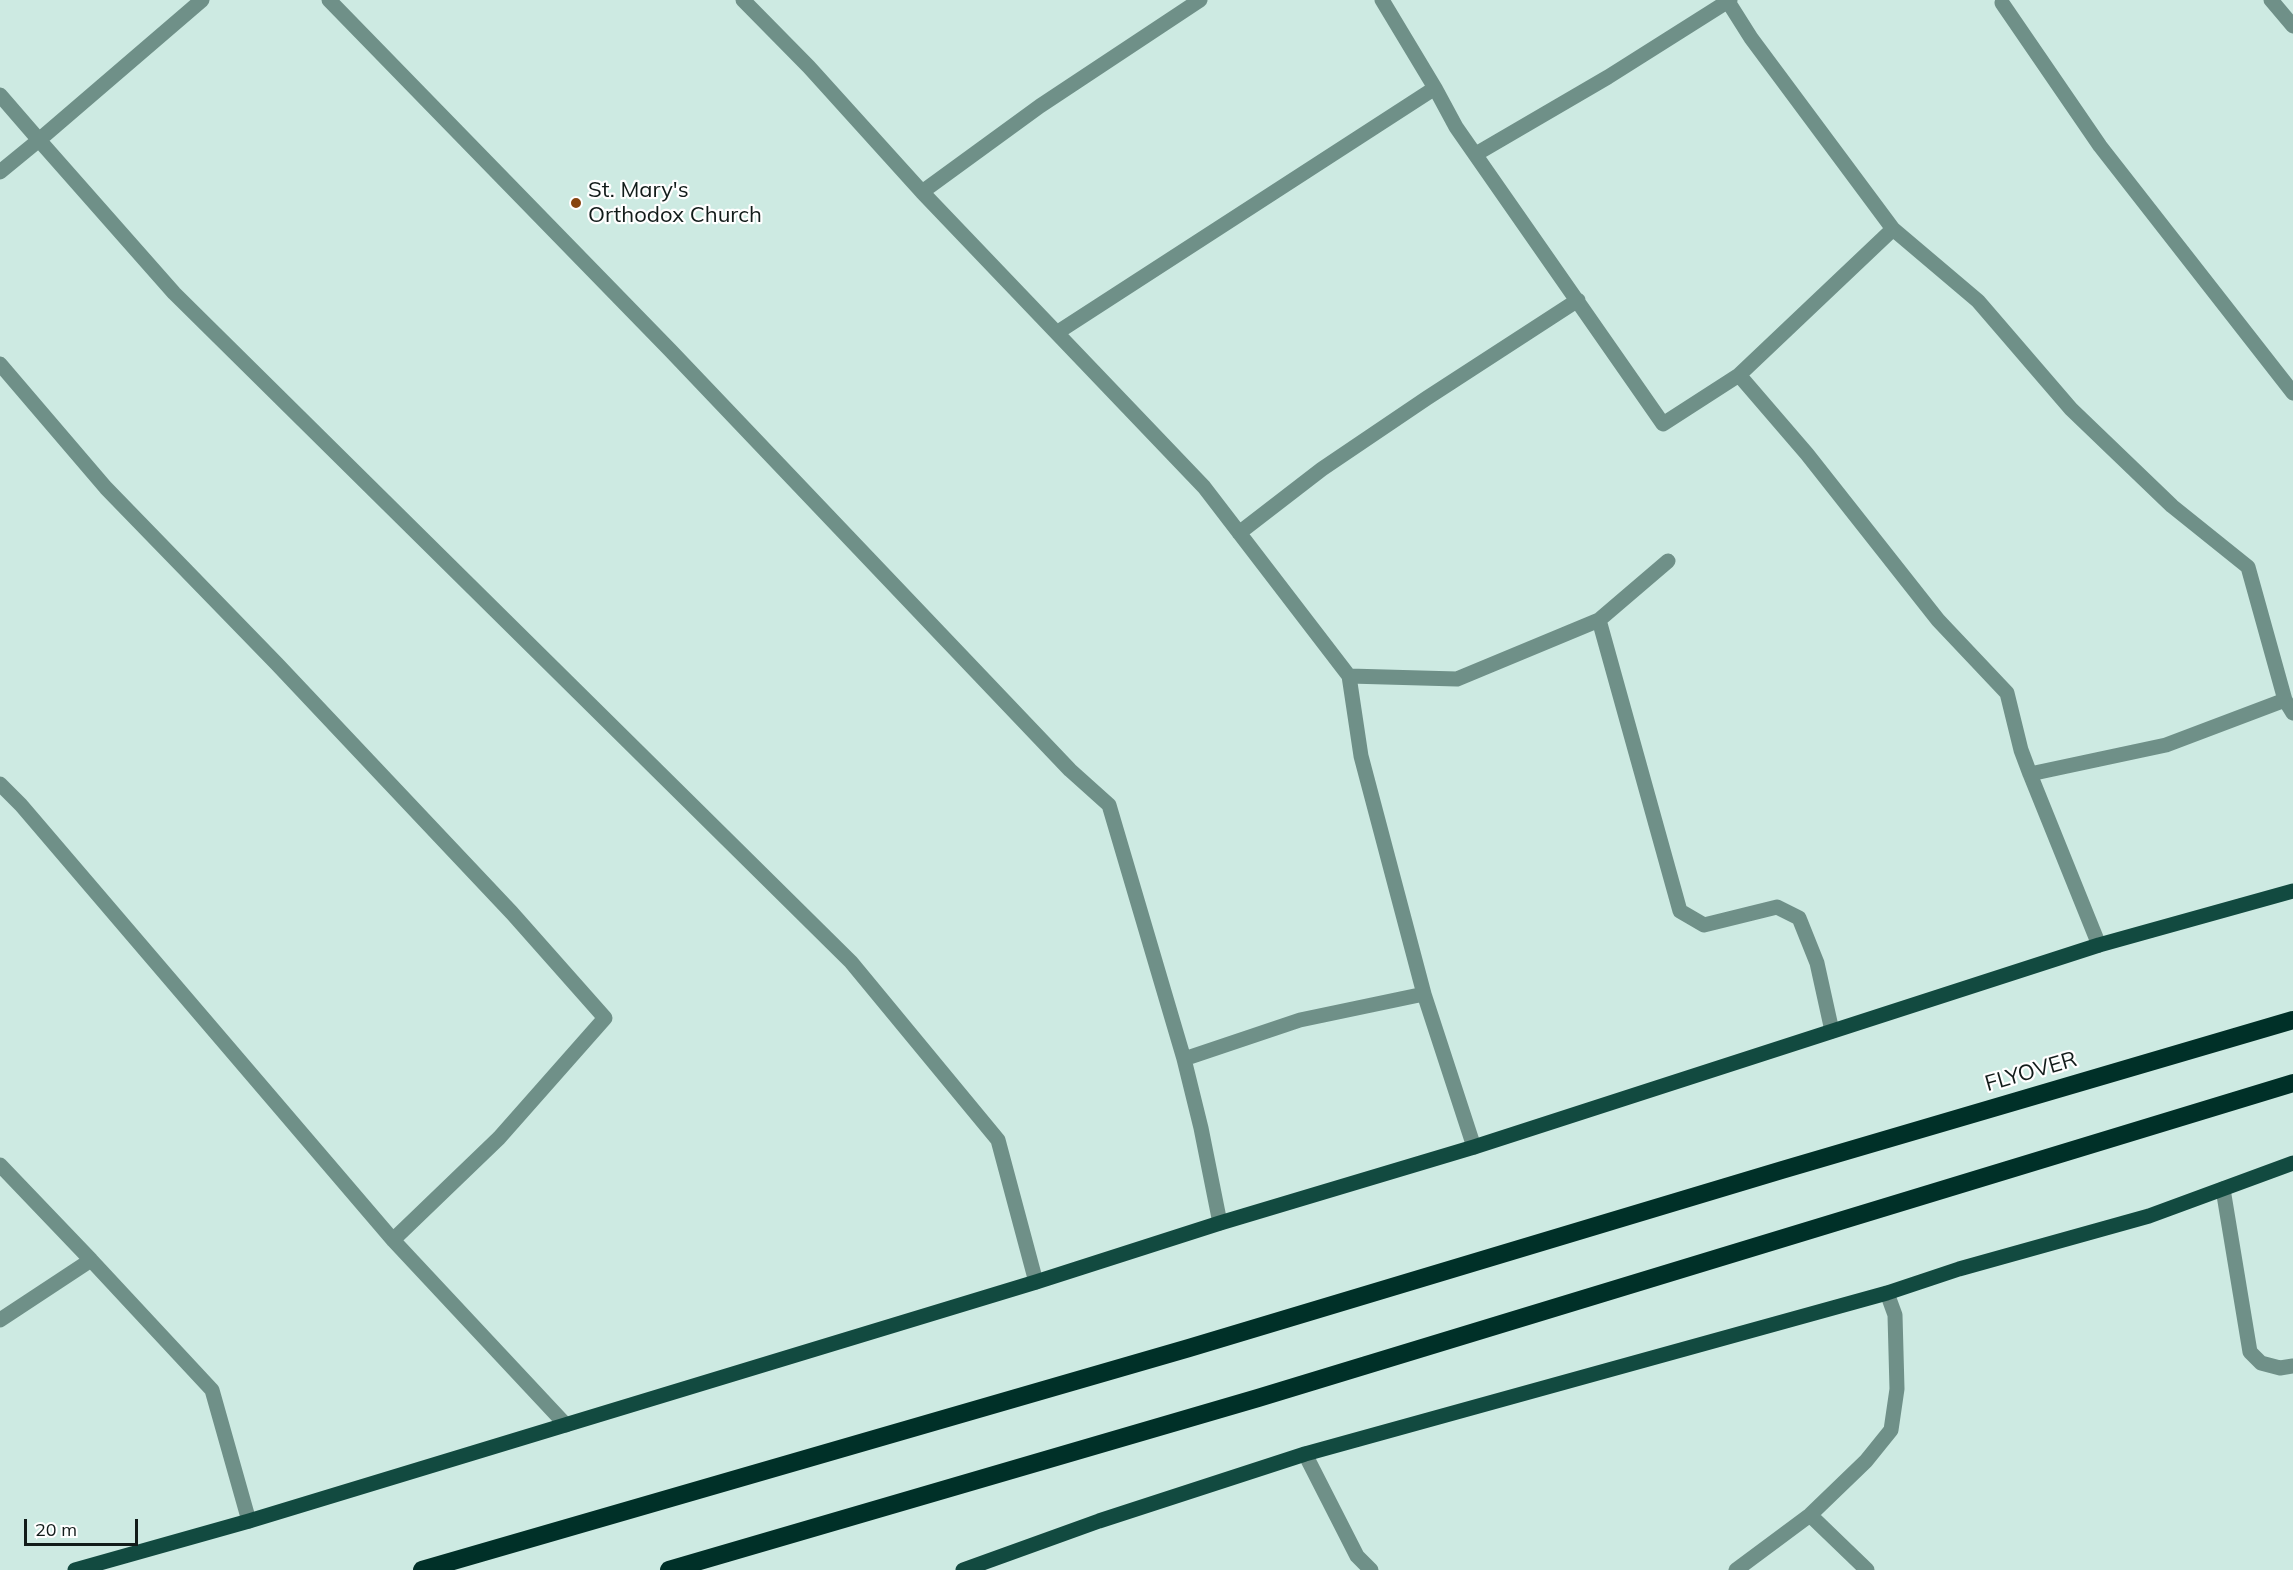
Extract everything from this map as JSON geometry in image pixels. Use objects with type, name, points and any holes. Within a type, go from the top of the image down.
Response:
[{"type":"highway","name":"FLYOVER","points":[[422,1570],[1189,1348],[2293,1020]]},
{"type":"highway","points":[[669,1570],[1258,1398],[2293,1083]]},
{"type":"main road","points":[[75,1570],[249,1521],[1036,1282],[1220,1223],[1473,1147],[2099,945],[2293,891]]},
{"type":"main road","points":[[963,1570],[1099,1521],[1305,1454],[1887,1293],[1959,1269],[2149,1216],[2293,1163]]},
{"type":"street","points":[[0,172],[202,0]]},
{"type":"street","points":[[329,0],[670,351],[1070,770],[1109,805],[1184,1059],[1201,1128],[1220,1223]]},
{"type":"street","points":[[922,192],[1040,106],[1200,0]]},
{"type":"street","points":[[1382,0],[1436,88],[1456,127],[1663,424],[1739,375],[1893,229]]},
{"type":"street","points":[[1476,154],[1608,77],[1728,0],[1751,38],[1893,229],[1978,301],[2071,409],[2172,507],[2248,567],[2289,707],[2166,745],[2030,774]]},
{"type":"street","points":[[2271,0],[2293,26]]},
{"type":"street","points":[[746,1],[922,192],[1204,487],[1349,676],[1361,756],[1424,994],[1473,1147]]},
{"type":"street","points":[[2002,3],[2100,146],[2293,393]]},
{"type":"street","points":[[1058,332],[1436,88]]},
{"type":"street","points":[[0,94],[174,293],[851,962],[998,1140],[1036,1282]]},
{"type":"street","points":[[1239,533],[1322,469],[1578,300]]},
{"type":"street","points":[[0,364],[106,488],[504,904],[604,1018],[499,1138],[393,1240]]},
{"type":"street","points":[[1739,375],[1807,454],[1938,620],[2007,693],[2021,750],[2099,945]]},
{"type":"street","points":[[1349,676],[1457,679],[1599,620],[1668,561]]},
{"type":"street","points":[[1599,620],[1680,911],[1704,926],[1777,907],[1800,918],[1817,963],[1832,1031]]},
{"type":"street","points":[[0,784],[29,813],[393,1240],[566,1425]]},
{"type":"street","points":[[1184,1059],[1300,1020],[1424,994]]},
{"type":"street","points":[[0,1165],[212,1390],[249,1521]]},
{"type":"street","points":[[2223,1189],[2250,1352],[2260,1363],[2280,1368],[2293,1366]]},
{"type":"street","points":[[0,1320],[91,1260]]},
{"type":"street","points":[[1736,1570],[1810,1515],[1866,1461],[1891,1430],[1897,1389],[1894,1315],[1887,1293]]},
{"type":"street","points":[[1305,1454],[1357,1556],[1371,1570]]},
{"type":"street","points":[[1810,1515],[1867,1570]]},
{"type":"place","name":"St. Mary's Orthodox Church","points":[[576,203]]}]
